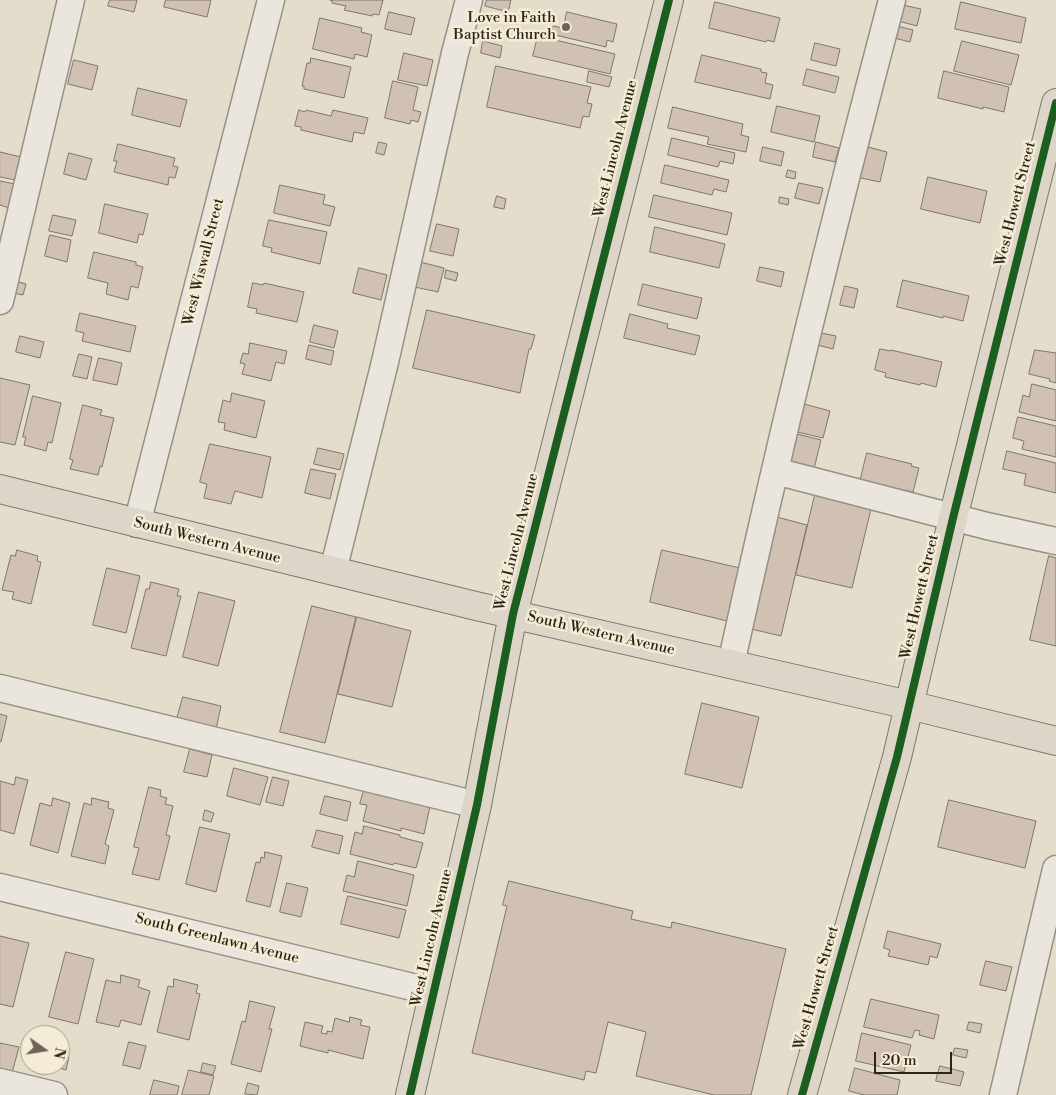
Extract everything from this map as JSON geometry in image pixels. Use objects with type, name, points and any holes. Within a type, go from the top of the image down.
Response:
[{"type":"main road","name":"West Lincoln Avenue","points":[[410,1095],[478,805],[514,614],[669,0]]},
{"type":"main road","name":"West Howett Street","points":[[802,1095],[897,758],[953,518],[1056,104]]},
{"type":"main road","name":"South Western Avenue","points":[[0,489],[333,571],[1056,741]]},
{"type":"street","points":[[0,301],[71,0]]},
{"type":"street","name":"West Wiswall Street","points":[[137,524],[271,0]]},
{"type":"street","points":[[333,571],[385,362],[453,62],[469,0]]},
{"type":"street","points":[[731,664],[775,471],[845,181],[892,0]]},
{"type":"street","points":[[775,471],[953,518],[1056,541]]},
{"type":"street","points":[[0,688],[478,805]]},
{"type":"street","points":[[1004,1095],[1056,869]]},
{"type":"street","name":"South Greenlawn Avenue","points":[[0,887],[433,992]]},
{"type":"street","points":[[0,1082],[54,1095]]},
{"type":"building","points":[[110,0],[137,0],[134,12],[108,6]]},
{"type":"building","points":[[166,0],[211,0],[207,17],[164,7]]},
{"type":"building","points":[[330,0],[383,0],[379,15],[373,14],[372,16],[344,10],[346,6],[332,3]]},
{"type":"building","points":[[487,0],[511,0],[508,12],[485,6]]},
{"type":"building","points":[[715,2],[780,18],[774,42],[767,40],[766,42],[709,28]]},
{"type":"building","points":[[961,2],[1026,18],[1021,43],[955,29]]},
{"type":"building","points":[[898,4],[921,9],[917,26],[894,20]]},
{"type":"building","points":[[389,12],[415,18],[411,35],[385,29]]},
{"type":"building","points":[[567,12],[617,24],[613,42],[607,40],[606,47],[551,34],[553,26],[563,28]]},
{"type":"building","points":[[320,18],[362,28],[361,32],[372,35],[367,57],[355,54],[354,59],[313,49]]},
{"type":"building","points":[[893,25],[913,30],[910,42],[890,37]]},
{"type":"building","points":[[538,36],[615,54],[610,74],[533,56]]},
{"type":"building","points":[[483,41],[502,46],[500,58],[481,53]]},
{"type":"building","points":[[962,41],[1019,55],[1011,85],[954,71]]},
{"type":"building","points":[[815,43],[840,49],[836,66],[811,60]]},
{"type":"building","points":[[404,53],[433,60],[427,86],[398,80]]},
{"type":"building","points":[[702,55],[761,69],[761,72],[767,73],[765,83],[773,85],[770,99],[695,82]]},
{"type":"building","points":[[311,58],[351,67],[344,98],[304,89],[304,86],[302,86],[307,63],[310,63]]},
{"type":"building","points":[[74,60],[98,66],[92,90],[68,84]]},
{"type":"building","points":[[496,66],[591,87],[587,103],[592,104],[589,117],[583,116],[580,128],[487,107]]},
{"type":"building","points":[[807,69],[839,77],[835,93],[803,85]]},
{"type":"building","points":[[589,71],[612,77],[609,87],[587,82]]},
{"type":"building","points":[[944,71],[1009,87],[1004,112],[938,98]]},
{"type":"building","points":[[393,81],[418,87],[413,110],[421,112],[418,122],[411,120],[410,124],[385,118]]},
{"type":"building","points":[[138,88],[187,100],[180,127],[132,115]]},
{"type":"building","points":[[777,106],[820,116],[814,142],[771,132]]},
{"type":"building","points":[[673,107],[743,124],[741,135],[749,137],[746,152],[707,144],[709,137],[668,128]]},
{"type":"building","points":[[299,110],[331,116],[333,110],[368,118],[364,134],[354,132],[352,142],[301,130],[301,127],[295,126]]},
{"type":"building","points":[[672,138],[735,153],[733,164],[720,161],[718,167],[668,155]]},
{"type":"building","points":[[379,142],[387,144],[384,155],[376,153]]},
{"type":"building","points":[[816,142],[839,148],[835,162],[813,157]]},
{"type":"building","points":[[118,144],[175,158],[173,166],[178,167],[175,178],[169,177],[168,185],[114,172],[117,161],[114,161]]},
{"type":"building","points":[[864,146],[887,152],[880,182],[856,177]]},
{"type":"building","points":[[763,147],[784,152],[781,166],[760,161]]},
{"type":"building","points":[[0,152],[21,157],[16,180],[0,177]]},
{"type":"building","points":[[69,153],[92,159],[86,180],[64,174]]},
{"type":"building","points":[[665,165],[729,180],[726,192],[714,189],[712,195],[661,183]]},
{"type":"building","points":[[788,170],[796,172],[795,179],[786,177]]},
{"type":"building","points":[[928,177],[987,191],[980,223],[921,209]]},
{"type":"building","points":[[0,181],[15,184],[9,208],[0,205]]},
{"type":"building","points":[[799,183],[823,188],[819,204],[795,198]]},
{"type":"building","points":[[280,185],[325,195],[323,204],[335,207],[330,226],[274,213]]},
{"type":"building","points":[[654,195],[732,213],[727,235],[649,217]]},
{"type":"building","points":[[497,196],[506,199],[504,209],[494,207]]},
{"type":"building","points":[[780,197],[789,199],[788,205],[779,203]]},
{"type":"building","points":[[105,204],[148,214],[143,235],[139,234],[137,243],[99,233]]},
{"type":"building","points":[[53,215],[76,220],[72,236],[49,231]]},
{"type":"building","points":[[269,220],[327,232],[320,264],[271,252],[272,248],[263,246]]},
{"type":"building","points":[[437,224],[459,229],[453,256],[430,251]]},
{"type":"building","points":[[655,227],[725,244],[719,268],[650,252]]},
{"type":"building","points":[[50,235],[71,240],[67,262],[45,256]]},
{"type":"building","points":[[94,252],[136,262],[136,265],[143,267],[138,288],[131,286],[128,300],[106,294],[108,283],[88,278]]},
{"type":"building","points":[[416,261],[444,268],[438,292],[410,286]]},
{"type":"building","points":[[760,267],[784,272],[781,287],[757,281]]},
{"type":"building","points":[[359,268],[387,275],[381,300],[353,293]]},
{"type":"building","points":[[446,270],[458,273],[456,281],[445,278]]},
{"type":"building","points":[[11,280],[26,284],[23,295],[9,292]]},
{"type":"building","points":[[903,280],[969,296],[963,321],[897,307]]},
{"type":"building","points":[[253,283],[263,285],[264,283],[304,292],[297,322],[256,313],[257,309],[248,307]]},
{"type":"building","points":[[643,284],[702,298],[697,319],[638,305]]},
{"type":"building","points":[[845,286],[858,289],[854,308],[840,305]]},
{"type":"building","points":[[427,310],[535,335],[531,349],[529,349],[520,393],[413,368]]},
{"type":"building","points":[[80,313],[136,326],[130,352],[82,341],[84,333],[76,331]]},
{"type":"building","points":[[630,314],[668,324],[667,328],[700,336],[695,355],[624,338]]},
{"type":"building","points":[[314,325],[338,331],[334,348],[310,342]]},
{"type":"building","points":[[816,332],[836,336],[833,349],[813,344]]},
{"type":"building","points":[[20,336],[44,342],[40,358],[16,352]]},
{"type":"building","points":[[250,343],[287,351],[284,364],[276,362],[271,381],[242,374],[245,364],[240,363],[243,353],[248,354]]},
{"type":"building","points":[[309,345],[334,351],[331,365],[306,359]]},
{"type":"building","points":[[880,349],[942,362],[936,387],[885,377],[886,373],[875,370]]},
{"type":"building","points":[[1035,350],[1056,353],[1056,383],[1049,381],[1050,379],[1029,374]]},
{"type":"building","points":[[79,354],[92,357],[87,379],[73,376]]},
{"type":"building","points":[[99,358],[122,363],[117,385],[93,380]]},
{"type":"building","points":[[0,378],[30,385],[15,445],[0,442]]},
{"type":"building","points":[[1032,384],[1056,390],[1056,421],[1019,412],[1023,395],[1029,397]]},
{"type":"building","points":[[232,393],[265,401],[256,438],[224,430],[225,423],[218,422],[223,400],[230,402]]},
{"type":"building","points":[[33,396],[61,403],[52,443],[48,442],[46,451],[24,445],[26,437],[23,437]]},
{"type":"building","points":[[804,404],[830,411],[823,438],[797,432]]},
{"type":"building","points":[[83,405],[102,410],[100,415],[114,418],[102,467],[100,466],[98,475],[70,469],[73,460],[70,459]]},
{"type":"building","points":[[1018,417],[1056,426],[1056,457],[1022,449],[1024,441],[1013,438]]},
{"type":"building","points":[[793,433],[821,440],[813,473],[786,467]]},
{"type":"building","points":[[210,444],[271,457],[262,498],[235,491],[231,504],[204,498],[207,484],[200,482]]},
{"type":"building","points":[[318,448],[344,454],[340,470],[314,464]]},
{"type":"building","points":[[1007,451],[1056,463],[1056,493],[1024,485],[1026,474],[1003,469]]},
{"type":"building","points":[[867,453],[912,464],[911,466],[919,468],[913,492],[905,490],[904,492],[860,482]]},
{"type":"building","points":[[311,469],[336,474],[330,499],[305,493]]},
{"type":"building","points":[[815,495],[871,509],[852,588],[796,575]]},
{"type":"building","points":[[773,516],[807,525],[781,636],[747,628]]},
{"type":"building","points":[[17,550],[38,556],[37,561],[41,562],[31,604],[12,599],[14,592],[2,590],[11,555],[15,556]]},
{"type":"building","points":[[662,550],[740,568],[727,621],[650,602]]},
{"type":"building","points":[[1049,556],[1056,558],[1056,646],[1030,640]]},
{"type":"building","points":[[107,568],[140,576],[126,633],[93,625]]},
{"type":"building","points":[[151,582],[179,589],[177,596],[181,596],[166,656],[131,648],[146,589],[149,589]]},
{"type":"building","points":[[199,592],[235,601],[218,666],[183,657]]},
{"type":"building","points":[[312,606],[356,617],[325,743],[280,732]]},
{"type":"building","points":[[357,617],[411,631],[392,707],[338,694]]},
{"type":"building","points":[[183,697],[221,706],[216,729],[177,719]]},
{"type":"building","points":[[702,703],[759,717],[742,788],[685,774]]},
{"type":"building","points":[[0,714],[7,716],[1,742],[0,742]]},
{"type":"building","points":[[190,749],[212,755],[207,777],[184,772]]},
{"type":"building","points":[[234,768],[268,777],[260,805],[227,796]]},
{"type":"building","points":[[16,777],[28,780],[14,834],[0,830],[0,781],[14,785]]},
{"type":"building","points":[[273,777],[289,781],[283,806],[266,802]]},
{"type":"building","points":[[149,787],[161,790],[160,796],[167,798],[165,804],[173,806],[166,835],[170,836],[159,880],[132,874],[139,848],[134,847]]},
{"type":"building","points":[[364,790],[430,806],[424,834],[401,828],[401,831],[363,821],[367,805],[360,804]]},
{"type":"building","points":[[325,796],[351,802],[347,821],[320,814]]},
{"type":"building","points":[[53,798],[70,803],[58,853],[30,845],[40,803],[51,806]]},
{"type":"building","points":[[92,798],[109,802],[108,808],[114,810],[105,844],[109,846],[105,864],[71,856],[84,803],[91,805]]},
{"type":"building","points":[[949,800],[1036,821],[1025,868],[938,847]]},
{"type":"building","points":[[205,810],[214,813],[211,822],[203,820]]},
{"type":"building","points":[[364,826],[423,843],[416,868],[394,863],[393,865],[350,854],[355,832],[362,834]]},
{"type":"building","points":[[200,827],[230,834],[216,892],[186,884]]},
{"type":"building","points":[[317,830],[343,836],[339,854],[312,847]]},
{"type":"building","points":[[265,852],[282,856],[270,907],[246,901],[256,862],[260,863],[261,857],[264,858]]},
{"type":"building","points":[[358,861],[414,875],[407,906],[343,891],[347,875],[354,877]]},
{"type":"building","points":[[509,881],[633,911],[631,919],[671,928],[672,922],[786,949],[751,1095],[714,1095],[636,1076],[646,1032],[608,1022],[596,1073],[586,1071],[584,1080],[472,1053],[507,906],[503,905]]},
{"type":"building","points":[[287,883],[308,888],[301,917],[280,912]]},
{"type":"building","points":[[348,896],[406,910],[399,938],[341,924]]},
{"type":"building","points":[[888,931],[941,944],[937,958],[930,956],[928,965],[888,956],[890,950],[884,948]]},
{"type":"building","points":[[0,936],[29,943],[13,1007],[0,1004]]},
{"type":"building","points":[[66,952],[94,959],[78,1024],[49,1017]]},
{"type":"building","points":[[986,961],[1012,967],[1006,991],[980,985]]},
{"type":"building","points":[[121,975],[140,980],[138,987],[150,991],[141,1025],[121,1020],[119,1027],[96,1022],[106,980],[120,983]]},
{"type":"building","points":[[174,979],[198,985],[196,993],[200,994],[189,1040],[157,1032],[168,986],[173,987]]},
{"type":"building","points":[[871,999],[939,1015],[934,1039],[919,1035],[920,1031],[915,1030],[912,1038],[864,1027]]},
{"type":"building","points":[[250,1001],[275,1007],[269,1029],[272,1029],[261,1072],[231,1064],[242,1021],[245,1022]]},
{"type":"building","points":[[350,1017],[362,1020],[360,1025],[370,1027],[363,1059],[328,1050],[328,1053],[300,1046],[305,1022],[323,1026],[321,1033],[327,1034],[327,1031],[332,1032],[335,1018],[349,1022]]},
{"type":"building","points":[[969,1022],[982,1024],[980,1033],[967,1030]]},
{"type":"building","points":[[862,1033],[911,1045],[904,1072],[856,1061]]},
{"type":"building","points":[[129,1042],[146,1046],[140,1069],[123,1065]]},
{"type":"building","points":[[0,1043],[19,1047],[12,1073],[0,1069]]},
{"type":"building","points":[[955,1048],[968,1050],[966,1058],[953,1055]]},
{"type":"building","points":[[203,1063],[216,1066],[213,1075],[201,1072]]},
{"type":"building","points":[[940,1066],[964,1072],[960,1086],[936,1081]]},
{"type":"building","points":[[855,1068],[900,1080],[897,1095],[864,1095],[849,1091]]},
{"type":"building","points":[[189,1070],[214,1076],[209,1095],[182,1095]]},
{"type":"building","points":[[154,1080],[179,1086],[177,1095],[150,1095]]},
{"type":"building","points":[[248,1083],[259,1086],[257,1095],[245,1094]]},
{"type":"cycle path","points":[[410,1095],[477,805],[513,614],[669,0]]},
{"type":"cycle path","points":[[802,1095],[897,757],[953,518],[1056,103]]},
{"type":"place","name":"Love in Faith Baptist Church","points":[[566,27]]}]
